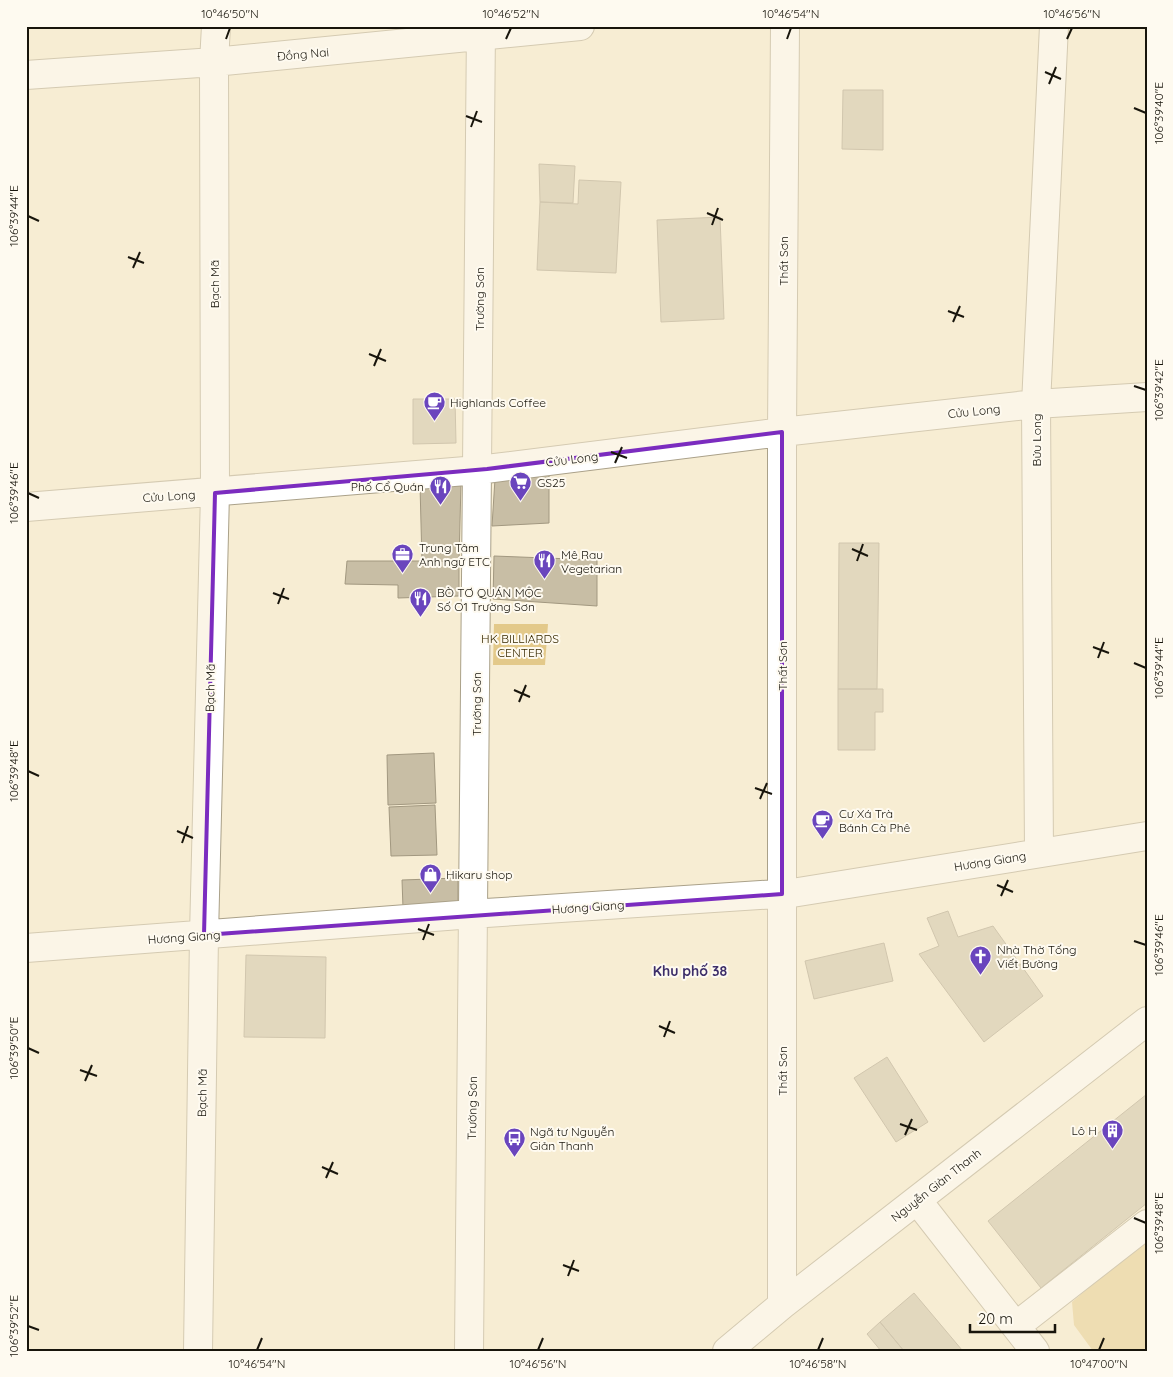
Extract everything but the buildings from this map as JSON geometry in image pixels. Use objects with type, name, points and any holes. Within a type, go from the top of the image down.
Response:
[{"type":"street","name":"Bạch Mã","points":[[198,1351],[204,935],[215,493],[214,62],[216,26]]},
{"type":"street","name":"Đồng Nai","points":[[26,75],[214,62],[481,32],[580,26]]},
{"type":"street","name":"Thất Sơn","points":[[782,1305],[782,432],[785,26]]},
{"type":"street","name":"Bửu Long","points":[[1039,853],[1036,404],[1054,26]]},
{"type":"street","name":"Trường Sơn","points":[[469,1351],[481,32]]},
{"type":"street","name":"Cửu Long","points":[[26,507],[478,470],[782,432],[1036,404],[1147,397]]},
{"type":"street","name":"Hương Giang","points":[[26,948],[474,914],[782,894],[1147,836]]},
{"type":"street","name":"Nguyễn Giàn Thanh","points":[[727,1351],[782,1305],[1147,1021]]},
{"type":"street","points":[[917,1200],[1035,1351]]},
{"type":"street","points":[[1016,1326],[1147,1224]]},
{"type":"highlighted area","points":[[782,432],[782,894],[204,935],[215,493],[487,469]]},
{"type":"green space","name":"HK BILLIARDS CENTER","points":[[494,624],[548,624],[545,665],[493,665]]},
{"type":"green space","points":[[1147,1238],[1147,1351],[1093,1351],[1074,1325],[1072,1302]]},
{"type":"place","name":"Highlands Coffee","points":[[434,421]]},
{"type":"place","name":"GS25","points":[[521,501]]},
{"type":"place","name":"Phố Cổ Quán","points":[[440,505]]},
{"type":"place","name":"Trung Tâm Anh ngữ ETC","points":[[403,573]]},
{"type":"place","name":"Mê Rau Vegetarian","points":[[545,580]]},
{"type":"place","name":"BÒ TƠ QUÁN MỘC Số O1 Trường Sơn","points":[[421,618]]},
{"type":"place","name":"Cư Xá Trà Bánh Cà Phê","points":[[823,839]]},
{"type":"place","name":"Hikaru shop","points":[[430,893]]},
{"type":"place","name":"Nhà Thờ Tống Viết Bường","points":[[981,975]]},
{"type":"place","name":"Lô H","points":[[1113,1149]]},
{"type":"place","name":"Ngã tư Nguyễn Giản Thanh","points":[[514,1157]]},
{"type":"district","name":"Khu phố 38","points":[[690,971]]}]
